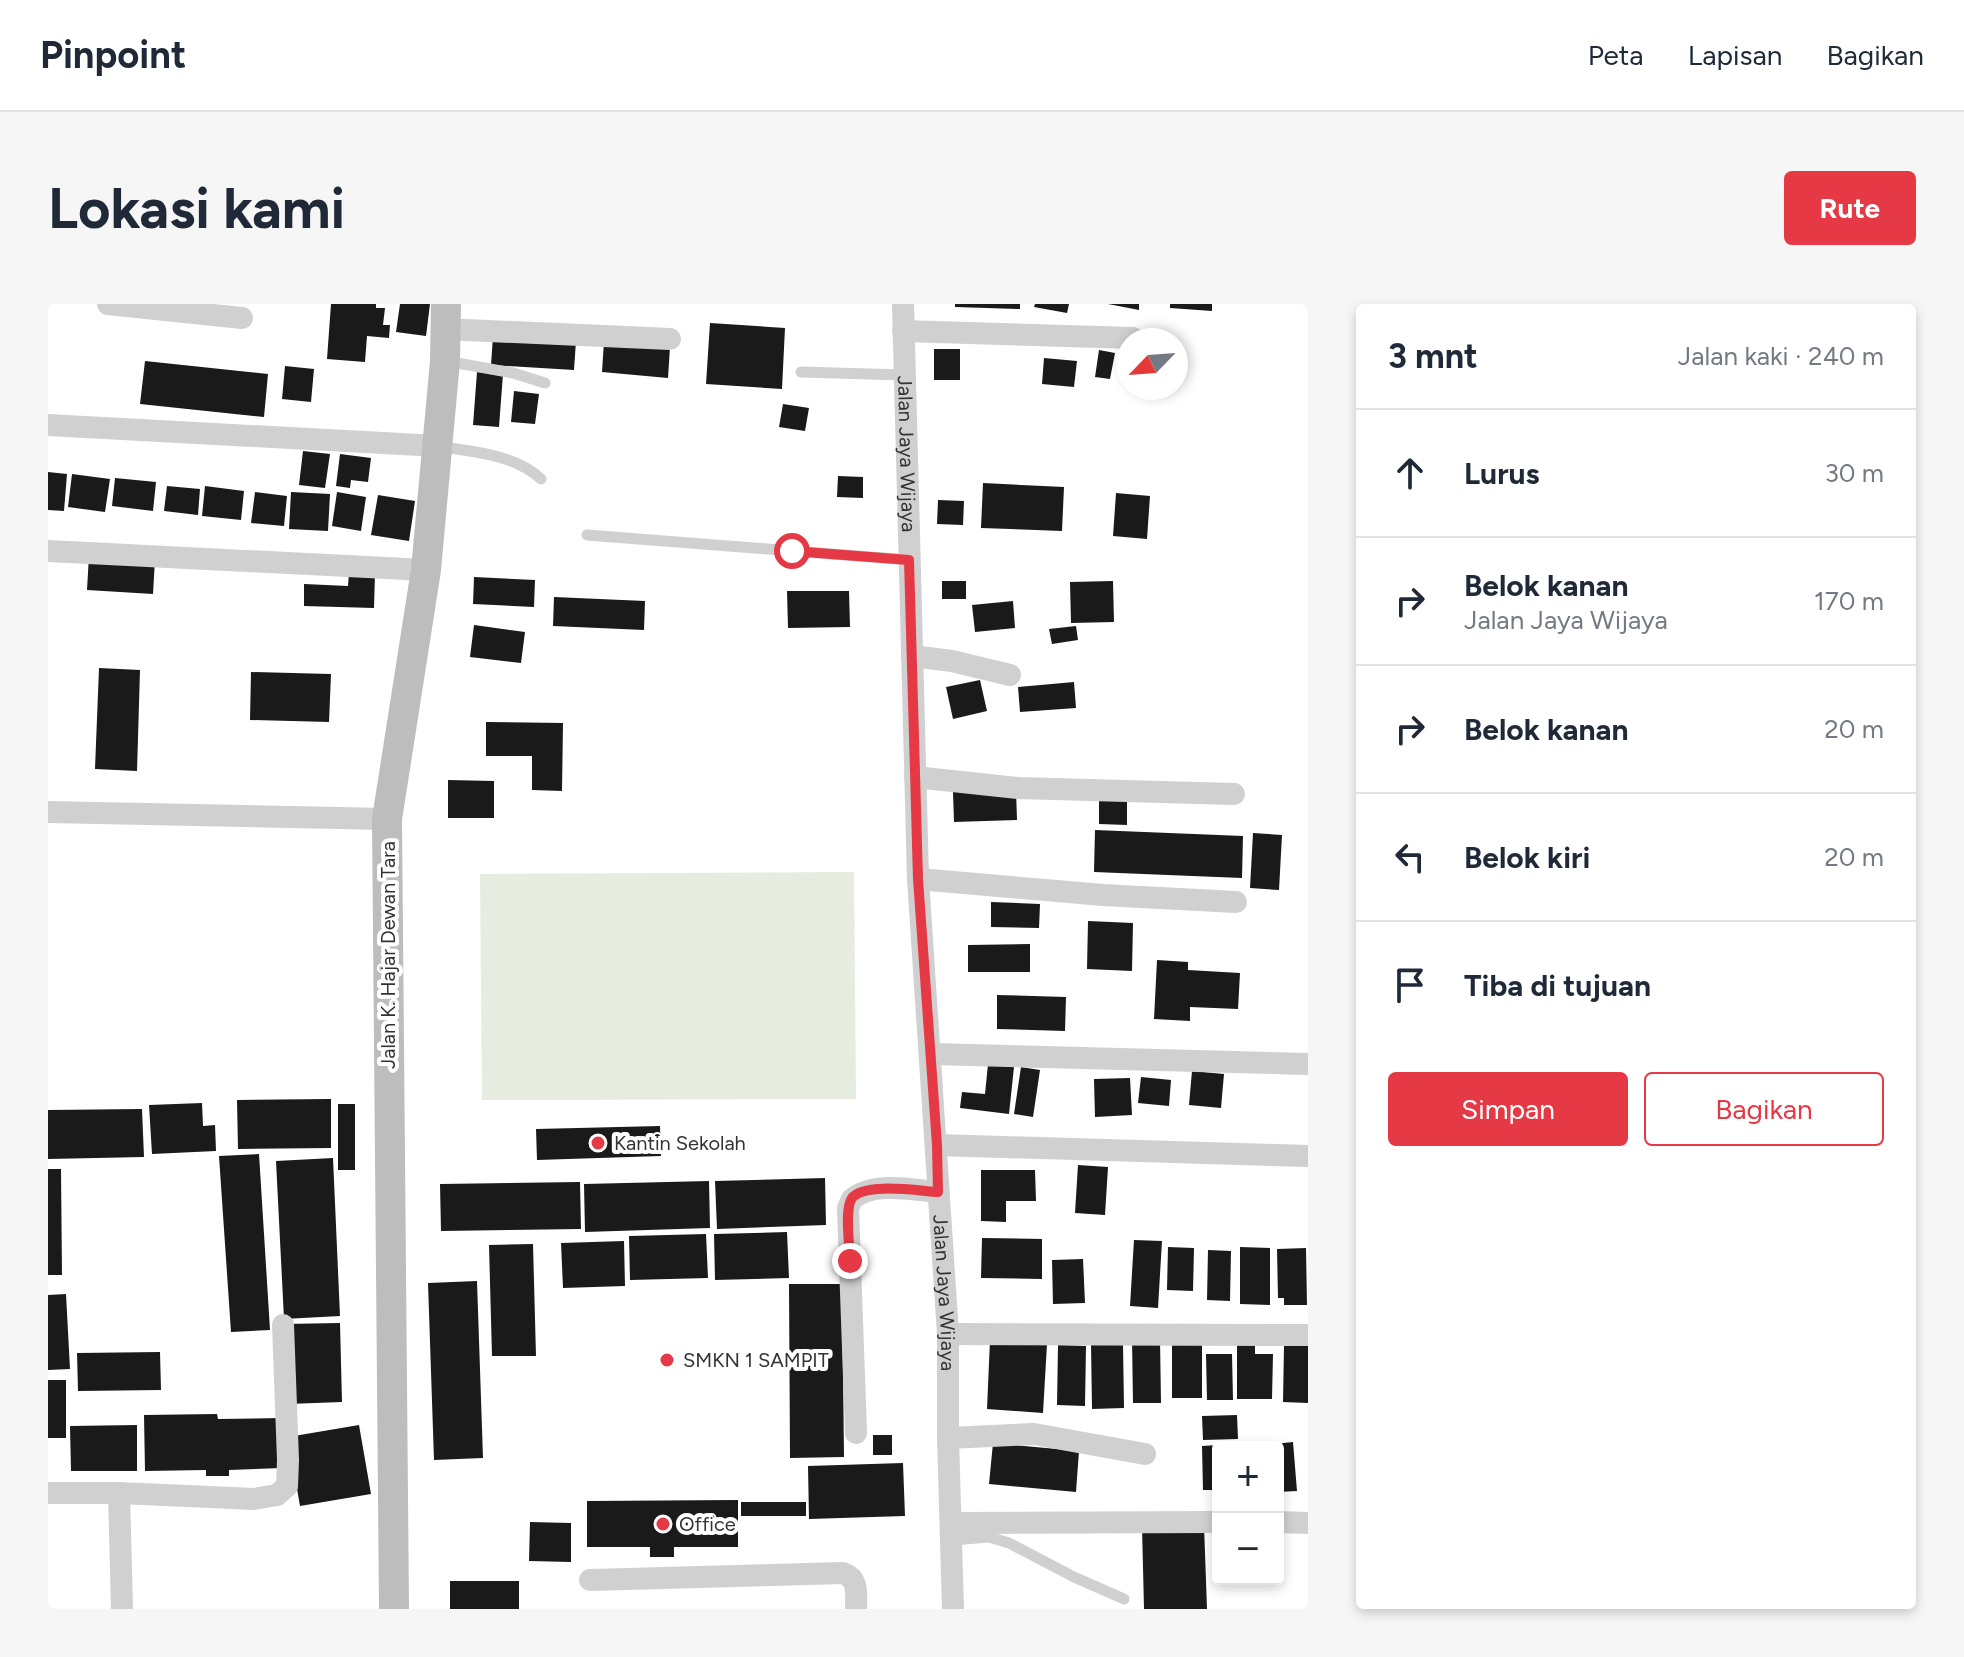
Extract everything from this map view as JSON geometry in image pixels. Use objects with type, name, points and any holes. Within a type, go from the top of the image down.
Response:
[{"type":"street","points":[[108,304],[242,318]]},
{"type":"street","name":"Jalan Jaya Wijaya","points":[[903,304],[918,879],[948,1334],[953,1609]]},
{"type":"street","points":[[445,317],[670,339]]},
{"type":"street","name":"Jalan K. Hajar Dewan Tara","points":[[394,1609],[387,819],[426,570],[445,361],[445,317]]},
{"type":"street","points":[[903,331],[1116,337]]},
{"type":"street","points":[[48,425],[438,446]]},
{"type":"street","points":[[48,551],[426,570]]},
{"type":"street","points":[[912,656],[952,661],[1010,675]]},
{"type":"street","points":[[915,777],[1018,788],[1234,794]]},
{"type":"street","points":[[48,812],[387,819]]},
{"type":"street","points":[[918,879],[1103,895],[1236,902]]},
{"type":"street","points":[[931,1054],[1308,1064]]},
{"type":"street","points":[[937,1145],[1308,1156]]},
{"type":"street","points":[[856,1433],[848,1208],[852,1199],[865,1191],[899,1189],[938,1192]]},
{"type":"street","points":[[48,1493],[254,1499],[277,1495],[287,1486],[288,1460],[283,1325]]},
{"type":"street","points":[[948,1334],[1308,1335]]},
{"type":"street","points":[[948,1438],[1034,1434],[1145,1454]]},
{"type":"street","points":[[119,1493],[122,1609]]},
{"type":"street","points":[[952,1531],[1212,1522]]},
{"type":"street","points":[[1284,1522],[1308,1523]]},
{"type":"street","points":[[590,1580],[843,1573],[855,1581],[856,1609]]},
{"type":"lane","points":[[445,361],[513,373],[545,383]]},
{"type":"lane","points":[[801,372],[904,375]]},
{"type":"lane","points":[[438,446],[503,457],[529,467],[541,479]]},
{"type":"lane","points":[[587,535],[909,560]]},
{"type":"lane","points":[[952,1531],[1009,1543],[1124,1599]]},
{"type":"shaded area","points":[[854,872],[856,1099],[482,1100],[480,874]]},
{"type":"building","points":[[331,304],[376,304],[376,308],[385,308],[383,325],[390,325],[389,338],[367,336],[365,362],[327,359]]},
{"type":"building","points":[[400,304],[430,304],[426,336],[396,332]]},
{"type":"building","points":[[955,304],[1020,304],[1020,309],[955,307]]},
{"type":"building","points":[[1035,304],[1069,304],[1067,313],[1034,307]]},
{"type":"building","points":[[1108,304],[1139,304],[1139,310]]},
{"type":"building","points":[[1170,304],[1212,304],[1212,311],[1170,308]]},
{"type":"building","points":[[710,323],[785,328],[782,389],[706,384]]},
{"type":"building","points":[[493,336],[576,341],[574,370],[491,365]]},
{"type":"building","points":[[604,341],[670,347],[668,378],[602,372]]},
{"type":"building","points":[[934,349],[960,349],[960,380],[934,380]]},
{"type":"building","points":[[1099,350],[1115,353],[1110,379],[1095,377]]},
{"type":"building","points":[[1044,358],[1077,361],[1074,387],[1042,384]]},
{"type":"building","points":[[145,361],[268,374],[264,417],[140,404]]},
{"type":"building","points":[[285,366],[314,369],[311,402],[282,399]]},
{"type":"building","points":[[477,372],[503,374],[499,427],[473,425]]},
{"type":"building","points":[[514,391],[539,394],[535,424],[511,422]]},
{"type":"building","points":[[783,404],[809,408],[805,431],[779,427]]},
{"type":"building","points":[[303,451],[330,454],[325,488],[299,485]]},
{"type":"building","points":[[340,454],[371,458],[368,482],[351,480],[350,488],[336,486]]},
{"type":"building","points":[[48,472],[67,474],[64,511],[48,510]]},
{"type":"building","points":[[72,474],[110,479],[105,512],[68,507]]},
{"type":"building","points":[[838,476],[863,477],[863,498],[837,497]]},
{"type":"building","points":[[115,478],[156,482],[153,511],[112,506]]},
{"type":"building","points":[[983,483],[1064,487],[1062,531],[981,528]]},
{"type":"building","points":[[167,486],[200,489],[198,515],[164,511]]},
{"type":"building","points":[[205,486],[244,491],[241,520],[202,516]]},
{"type":"building","points":[[255,492],[287,496],[284,526],[251,523]]},
{"type":"building","points":[[291,492],[330,494],[328,531],[289,529]]},
{"type":"building","points":[[337,492],[366,497],[361,531],[332,526]]},
{"type":"building","points":[[1116,493],[1150,496],[1147,539],[1113,536]]},
{"type":"building","points":[[378,495],[415,501],[409,541],[371,535]]},
{"type":"building","points":[[938,500],[964,501],[963,525],[937,524]]},
{"type":"building","points":[[89,555],[155,559],[153,594],[87,590]]},
{"type":"building","points":[[349,573],[375,574],[374,608],[304,606],[304,584],[348,586]]},
{"type":"building","points":[[474,577],[535,580],[534,607],[473,604]]},
{"type":"building","points":[[942,581],[966,581],[966,599],[942,599]]},
{"type":"building","points":[[1113,581],[1114,622],[1071,623],[1070,582]]},
{"type":"building","points":[[787,591],[849,591],[850,627],[788,628]]},
{"type":"building","points":[[554,597],[645,601],[644,630],[553,626]]},
{"type":"building","points":[[1013,601],[1015,628],[975,632],[972,605]]},
{"type":"building","points":[[474,625],[525,632],[521,663],[470,657]]},
{"type":"building","points":[[1076,626],[1078,640],[1052,644],[1049,629]]},
{"type":"building","points":[[99,668],[140,670],[137,771],[95,769]]},
{"type":"building","points":[[251,672],[331,674],[329,722],[250,720]]},
{"type":"building","points":[[980,680],[987,711],[953,719],[946,687]]},
{"type":"building","points":[[1074,682],[1076,708],[1020,712],[1018,687]]},
{"type":"building","points":[[486,722],[563,723],[562,791],[532,790],[532,756],[486,756]]},
{"type":"building","points":[[448,780],[494,781],[494,818],[448,818]]},
{"type":"building","points":[[1016,790],[1017,820],[954,822],[953,792]]},
{"type":"building","points":[[1099,800],[1127,800],[1127,825],[1099,824]]},
{"type":"building","points":[[1095,830],[1243,836],[1242,878],[1094,872]]},
{"type":"building","points":[[1253,833],[1282,835],[1279,890],[1250,888]]},
{"type":"building","points":[[991,902],[1040,904],[1039,928],[991,927]]},
{"type":"building","points":[[1088,921],[1133,923],[1132,971],[1087,969]]},
{"type":"building","points":[[1030,944],[1030,972],[968,972],[968,945]]},
{"type":"building","points":[[1157,960],[1188,962],[1188,970],[1240,973],[1238,1009],[1190,1007],[1190,1021],[1154,1019]]},
{"type":"building","points":[[997,995],[1066,997],[1065,1031],[997,1029]]},
{"type":"building","points":[[988,1064],[1014,1067],[1009,1114],[960,1108],[962,1092],[985,1094]]},
{"type":"building","points":[[1021,1067],[1040,1070],[1033,1117],[1014,1114]]},
{"type":"building","points":[[1192,1071],[1224,1074],[1221,1108],[1189,1105]]},
{"type":"building","points":[[1141,1077],[1171,1080],[1169,1106],[1138,1103]]},
{"type":"building","points":[[1130,1078],[1132,1115],[1095,1117],[1094,1079]]},
{"type":"building","points":[[331,1099],[331,1148],[238,1149],[237,1100]]},
{"type":"building","points":[[202,1103],[203,1126],[215,1125],[216,1151],[152,1154],[149,1105]]},
{"type":"building","points":[[338,1104],[355,1104],[355,1170],[338,1170]]},
{"type":"building","points":[[142,1109],[144,1157],[48,1159],[48,1110]]},
{"type":"building","name":"Kantin Sekolah","points":[[660,1126],[661,1156],[537,1160],[536,1129]]},
{"type":"building","points":[[259,1154],[270,1330],[231,1332],[219,1156]]},
{"type":"building","points":[[333,1158],[340,1316],[284,1319],[276,1161]]},
{"type":"building","points":[[1078,1165],[1108,1167],[1105,1215],[1075,1213]]},
{"type":"building","points":[[48,1169],[61,1169],[62,1275],[48,1275]]},
{"type":"building","points":[[981,1170],[1035,1170],[1036,1201],[1006,1201],[1006,1222],[981,1221]]},
{"type":"building","points":[[825,1178],[826,1225],[717,1229],[715,1181]]},
{"type":"building","points":[[709,1181],[710,1228],[585,1232],[584,1184]]},
{"type":"building","points":[[580,1182],[581,1229],[441,1231],[440,1184]]},
{"type":"building","points":[[787,1232],[789,1278],[715,1280],[714,1234]]},
{"type":"building","points":[[706,1234],[708,1278],[630,1280],[629,1236]]},
{"type":"building","points":[[982,1238],[1042,1239],[1042,1279],[981,1278]]},
{"type":"building","points":[[1134,1240],[1162,1241],[1158,1308],[1130,1306]]},
{"type":"building","points":[[624,1241],[625,1286],[563,1288],[561,1243]]},
{"type":"building","points":[[533,1244],[536,1356],[492,1356],[489,1245]]},
{"type":"building","points":[[1168,1247],[1194,1248],[1193,1291],[1167,1290]]},
{"type":"building","points":[[1240,1247],[1270,1248],[1270,1305],[1240,1304]]},
{"type":"building","points":[[1306,1248],[1307,1305],[1284,1305],[1284,1298],[1278,1298],[1277,1249]]},
{"type":"building","points":[[1208,1250],[1231,1251],[1230,1301],[1207,1300]]},
{"type":"building","points":[[1083,1259],[1085,1303],[1053,1304],[1052,1260]]},
{"type":"building","points":[[477,1281],[483,1458],[434,1460],[428,1283]]},
{"type":"building","points":[[789,1284],[842,1284],[844,1457],[790,1458]]},
{"type":"building","points":[[66,1294],[70,1369],[48,1370],[48,1295]]},
{"type":"building","points":[[340,1323],[342,1402],[288,1404],[285,1324]]},
{"type":"building","points":[[1132,1339],[1160,1339],[1161,1403],[1133,1403]]},
{"type":"building","points":[[1237,1339],[1255,1340],[1255,1354],[1273,1354],[1272,1399],[1237,1399]]},
{"type":"building","points":[[990,1340],[1047,1344],[1043,1413],[987,1409]]},
{"type":"building","points":[[1172,1341],[1202,1342],[1202,1398],[1172,1398]]},
{"type":"building","points":[[1091,1344],[1123,1344],[1124,1408],[1092,1409]]},
{"type":"building","points":[[1058,1345],[1086,1346],[1085,1406],[1057,1405]]},
{"type":"building","points":[[1284,1345],[1308,1346],[1308,1403],[1283,1402]]},
{"type":"building","points":[[160,1352],[161,1390],[78,1391],[77,1353]]},
{"type":"building","points":[[1206,1354],[1232,1354],[1233,1400],[1207,1400]]},
{"type":"building","points":[[48,1380],[66,1380],[66,1438],[48,1438]]},
{"type":"building","points":[[217,1414],[218,1419],[281,1418],[282,1468],[229,1470],[229,1476],[206,1476],[206,1470],[145,1471],[144,1415]]},
{"type":"building","points":[[1237,1415],[1238,1439],[1203,1440],[1202,1416]]},
{"type":"building","points":[[137,1425],[137,1471],[71,1471],[70,1426]]},
{"type":"building","points":[[359,1425],[371,1494],[300,1506],[288,1437]]},
{"type":"building","points":[[873,1435],[892,1435],[892,1455],[873,1455]]},
{"type":"building","points":[[1293,1442],[1297,1491],[1284,1492],[1284,1443]]},
{"type":"building","points":[[993,1443],[1079,1451],[1076,1492],[989,1484]]},
{"type":"building","points":[[1212,1445],[1212,1490],[1203,1490],[1202,1446]]},
{"type":"building","points":[[903,1463],[905,1516],[809,1519],[808,1466]]},
{"type":"building","name":"Office","points":[[738,1500],[738,1547],[674,1547],[674,1557],[650,1557],[650,1547],[587,1547],[587,1501]]},
{"type":"building","points":[[741,1502],[806,1502],[806,1516],[741,1516]]},
{"type":"building","points":[[530,1522],[571,1523],[571,1562],[529,1561]]},
{"type":"building","points":[[1204,1525],[1207,1609],[1144,1609],[1142,1526]]},
{"type":"building","points":[[450,1581],[519,1581],[519,1609],[450,1609]]},
{"type":"place","name":"Kantin Sekolah","points":[[598,1143]]},
{"type":"place","name":"SMKN 1 SAMPIT","points":[[667,1360]]},
{"type":"place","name":"Office","points":[[663,1524]]},
{"type":"route","points":[[792,551],[909,560],[918,879],[938,1192],[899,1189],[857,1194],[848,1208],[850,1261]]}]
